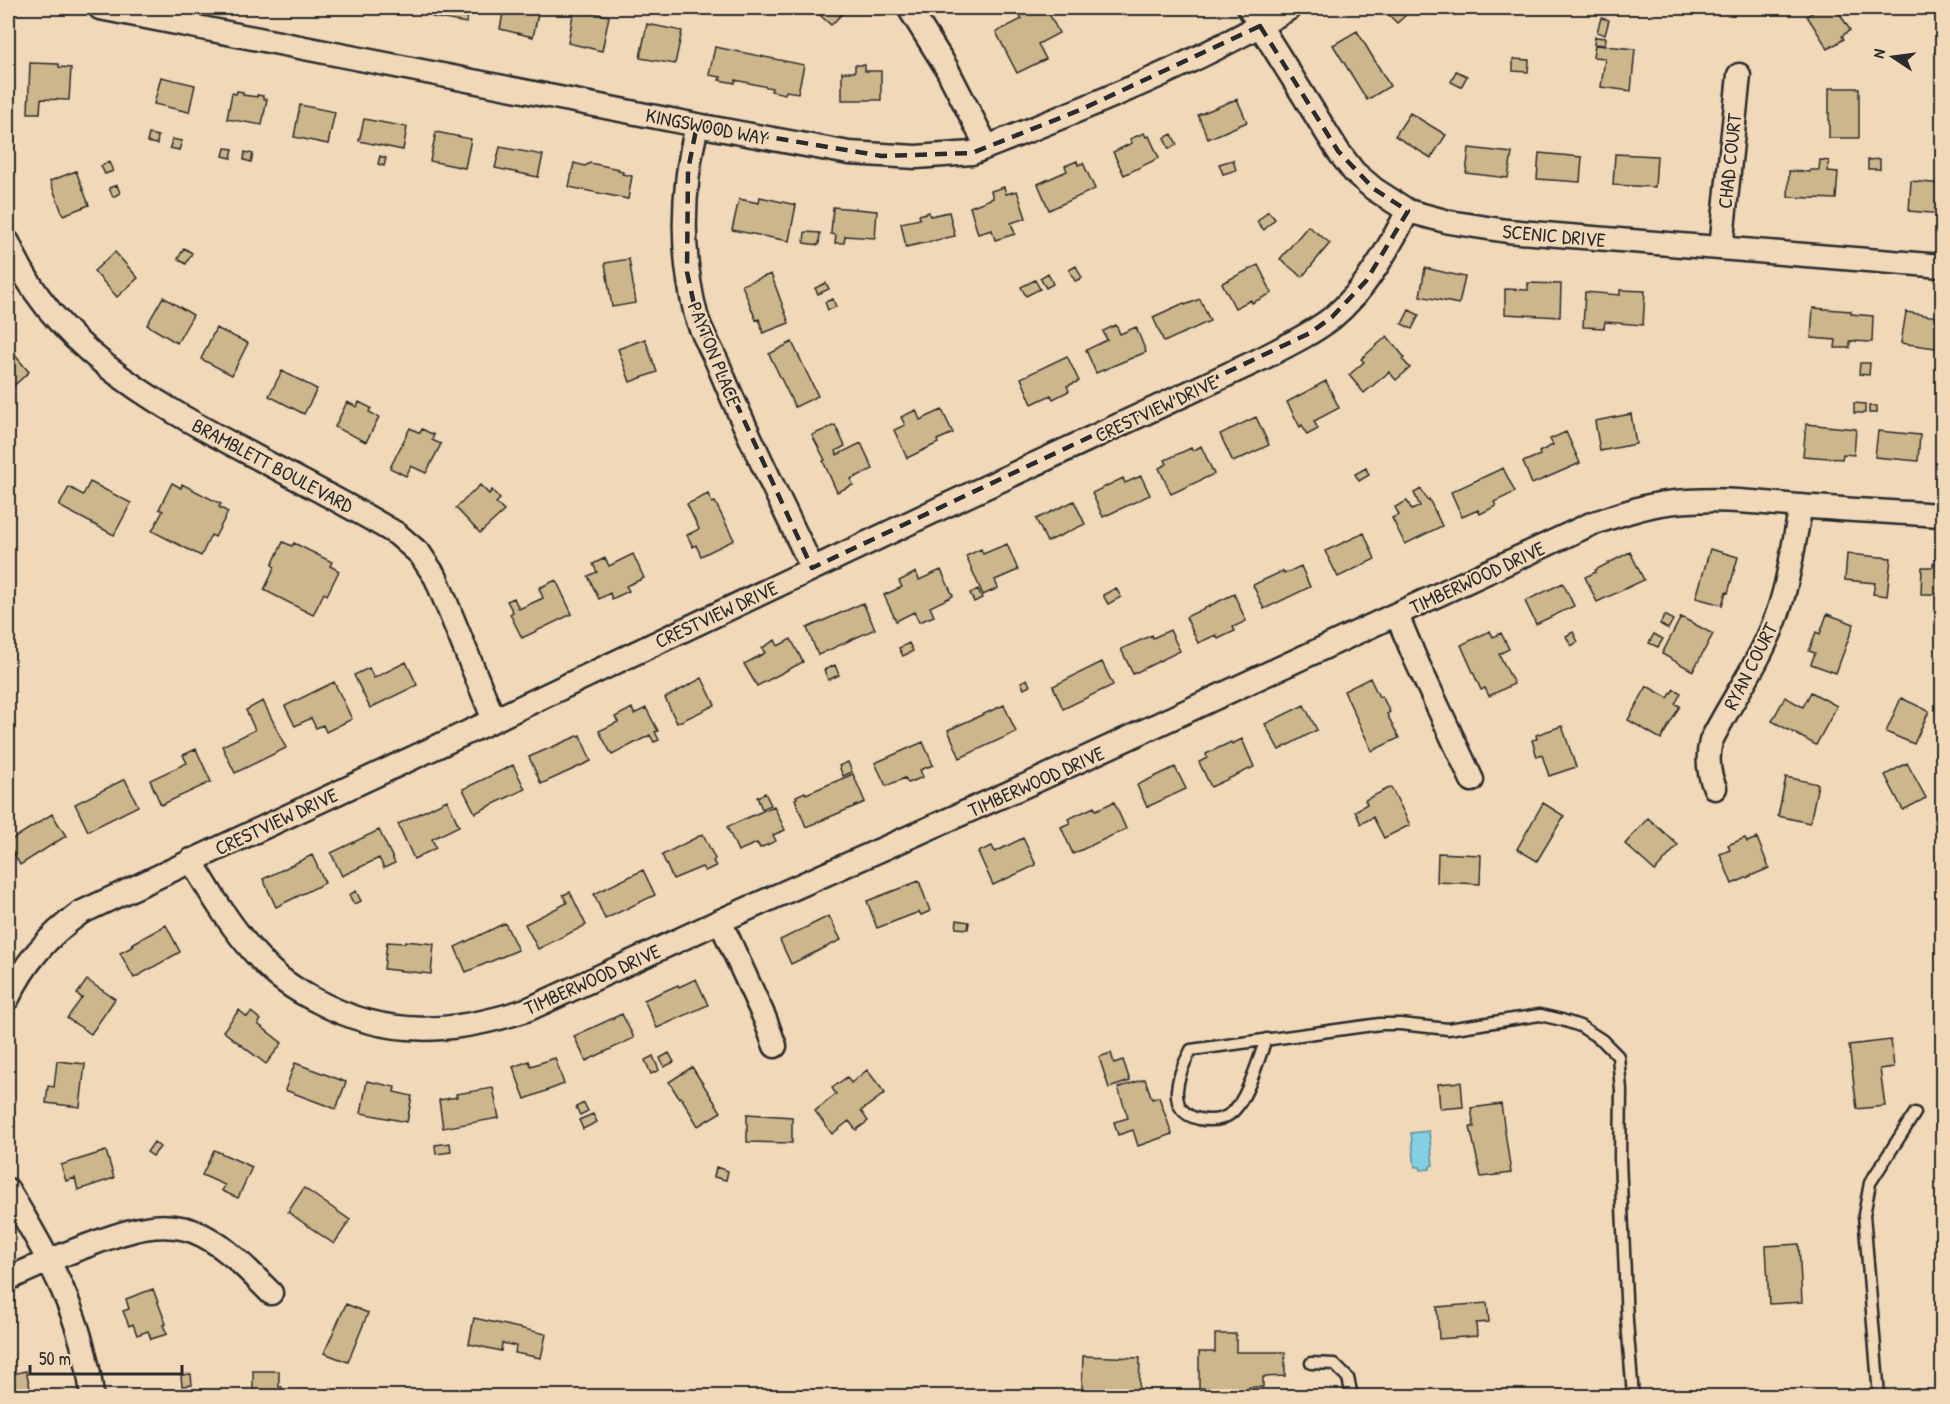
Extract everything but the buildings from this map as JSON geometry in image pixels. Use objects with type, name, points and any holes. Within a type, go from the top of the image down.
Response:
[{"type":"street","name":"KINGSWOOD WAY","points":[[100,8],[849,153],[916,157],[972,153],[1080,110],[1212,50],[1254,17],[1290,8]]},
{"type":"street","points":[[909,8],[945,67],[987,147]]},
{"type":"street","name":"SCENIC DRIVE","points":[[1254,17],[1338,151],[1354,172],[1374,189],[1407,211],[1468,226],[1507,231],[1942,266]]},
{"type":"street","name":"CHAD COURT","points":[[1721,248],[1738,75]]},
{"type":"street","name":"PAYTON PLACE","points":[[697,125],[688,170],[685,224],[687,272],[697,318],[741,420],[812,568]]},
{"type":"street","name":"CRESTVIEW DRIVE","points":[[8,998],[15,982],[32,958],[55,932],[80,913],[1249,365],[1310,333],[1332,317],[1355,294],[1389,247],[1407,211]]},
{"type":"street","name":"BRAMBLETT BOULEVARD","points":[[8,242],[25,276],[42,302],[61,325],[105,365],[153,400],[396,534],[420,554],[436,578],[494,720]]},
{"type":"street","name":"TIMBERWOOD DRIVE","points":[[191,860],[232,925],[263,963],[282,980],[321,1004],[355,1018],[383,1026],[441,1029],[470,1026],[529,1009],[720,921],[1038,780],[1397,615],[1556,539],[1628,512],[1665,503],[1739,499],[1801,506],[1942,515]]},
{"type":"street","name":"RYAN COURT","points":[[1715,788],[1708,755],[1711,741],[1758,659],[1775,621],[1786,581],[1801,506]]},
{"type":"street","points":[[1397,615],[1414,658],[1472,780]]},
{"type":"street","points":[[720,921],[775,1046]]},
{"type":"street","points":[[8,1190],[36,1236],[65,1293],[84,1348],[92,1396]]},
{"type":"street","points":[[8,1279],[48,1260],[124,1232],[164,1226],[184,1229],[203,1236],[250,1272],[271,1293]]},
{"type":"lane","points":[[1266,1039],[1249,1084],[1239,1104],[1230,1114],[1211,1122],[1193,1118],[1180,1107],[1177,1092],[1179,1073],[1191,1050],[1266,1039],[1380,1024],[1448,1029],[1540,1015],[1580,1026],[1602,1040],[1618,1056],[1621,1090],[1620,1170],[1633,1396]]},
{"type":"lane","points":[[1879,1396],[1864,1215],[1870,1183],[1915,1113]]},
{"type":"lane","points":[[1311,1363],[1334,1364],[1347,1378],[1352,1396]]},
{"type":"highlighted area","points":[[1260,26],[1338,151],[1374,189],[1408,211],[1366,281],[1332,317],[1310,333],[812,568],[697,318],[687,272],[688,170],[697,125],[882,156],[972,153],[1080,110]]},
{"type":"water","points":[[1429,1131],[1433,1165],[1430,1169],[1421,1170],[1420,1167],[1415,1167],[1411,1133]]}]
